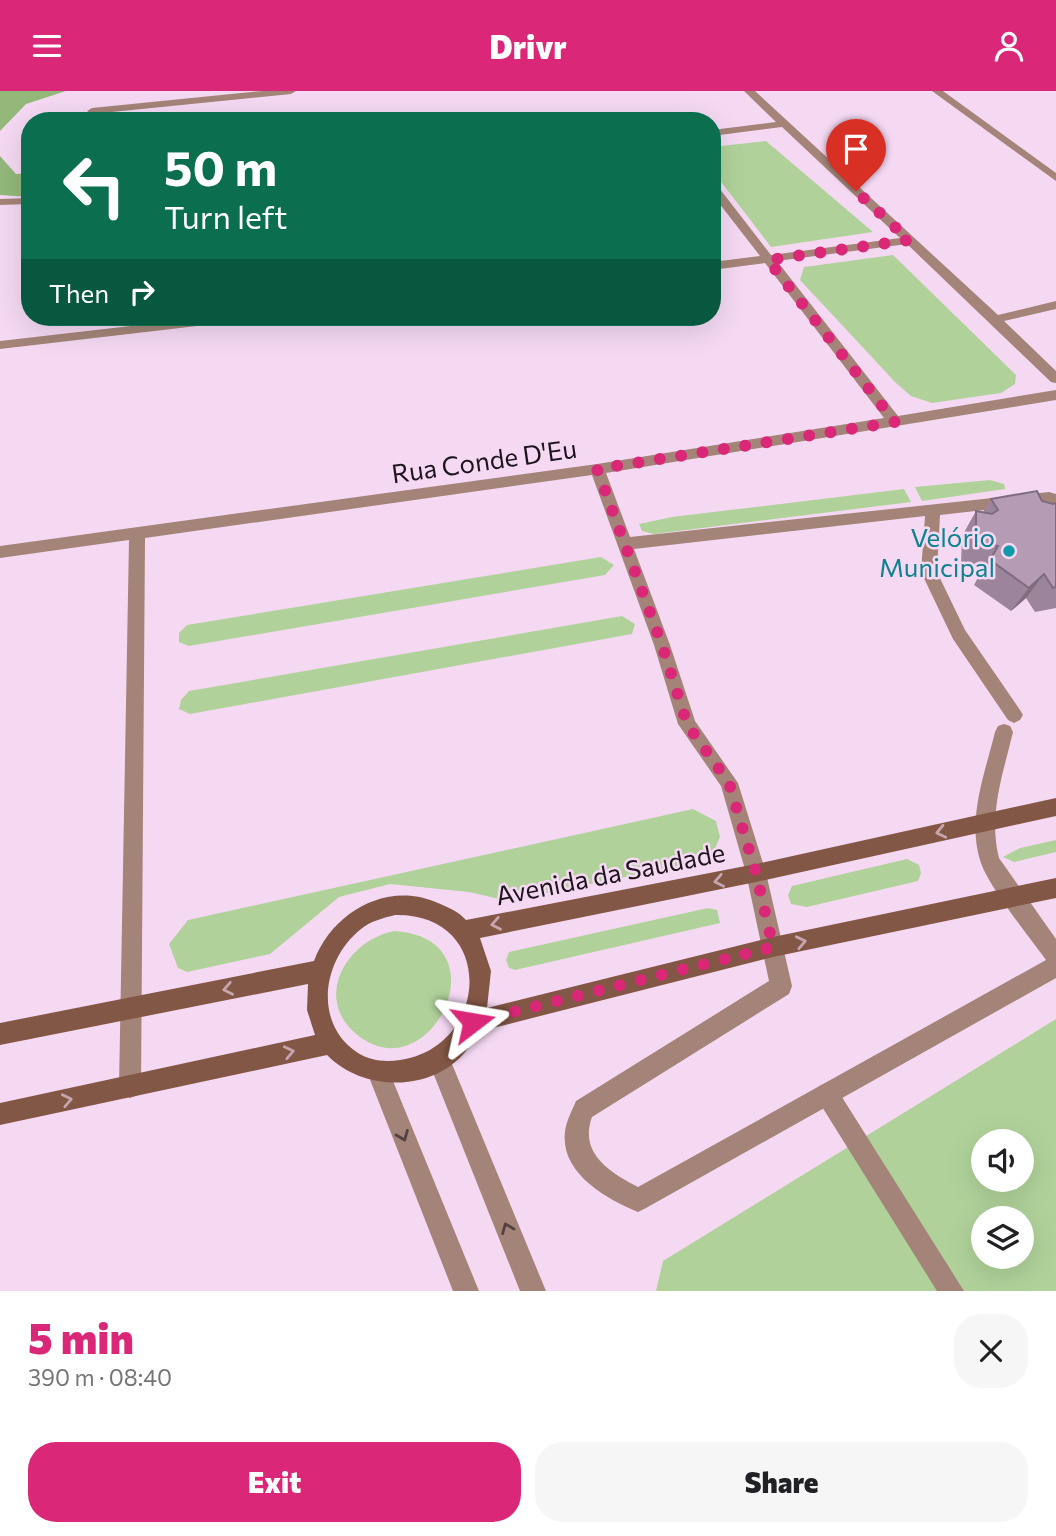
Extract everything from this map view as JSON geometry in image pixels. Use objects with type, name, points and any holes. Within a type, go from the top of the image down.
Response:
[{"type":"street","points":[[92,111],[291,91]]},
{"type":"street","points":[[749,91],[1056,379]]},
{"type":"street","points":[[937,91],[1056,178]]},
{"type":"street","points":[[721,132],[785,124]]},
{"type":"street","points":[[721,198],[895,422]]},
{"type":"street","points":[[0,202],[21,201]]},
{"type":"street","points":[[721,265],[909,240]]},
{"type":"street","points":[[995,319],[1056,305]]},
{"type":"street","points":[[0,345],[163,326]]},
{"type":"street","name":"Rua Conde D'Eu","points":[[0,552],[597,469],[1056,395]]},
{"type":"street","points":[[597,469],[687,724],[729,783],[756,873],[781,986],[584,1109],[576,1134],[582,1159],[603,1182],[638,1201],[1056,966]]},
{"type":"street","points":[[624,544],[1049,496],[1056,501]]},
{"type":"street","points":[[933,508],[929,572],[959,634],[1014,715]]},
{"type":"street","points":[[130,1087],[136,533]]},
{"type":"street","points":[[1004,732],[983,822],[990,862],[1056,957]]},
{"type":"street","name":"Avenida da Saudade","points":[[463,931],[756,873],[1056,807]]},
{"type":"street","points":[[473,1022],[773,947],[1056,888]]},
{"type":"street","points":[[395,905],[420,906],[444,915],[463,931],[475,950],[481,973],[481,998],[473,1022],[458,1043],[439,1060],[419,1070],[378,1072],[360,1067],[344,1057],[331,1044],[320,1021],[316,996],[319,971],[330,946],[348,926],[371,912],[395,905]]},
{"type":"street","points":[[0,1034],[319,971]]},
{"type":"street","points":[[0,1114],[331,1044]]},
{"type":"street","points":[[439,1060],[533,1291]]},
{"type":"street","points":[[378,1072],[466,1291]]},
{"type":"street","points":[[828,1094],[951,1291]]},
{"type":"green space","points":[[0,91],[66,91],[26,104],[0,131]]},
{"type":"green space","points":[[766,141],[873,232],[771,247],[721,182],[721,146]]},
{"type":"green space","points":[[0,156],[16,174],[21,174],[21,196],[0,195]]},
{"type":"green space","points":[[893,255],[1016,375],[1015,384],[1001,393],[932,403],[911,396],[800,280],[804,267]]},
{"type":"green space","points":[[990,480],[1004,484],[1005,489],[922,501],[915,487]]},
{"type":"green space","points":[[904,489],[911,502],[654,534],[642,531],[639,524],[672,517]]},
{"type":"green space","points":[[601,557],[614,565],[605,575],[189,646],[179,642],[179,633],[187,625]]},
{"type":"green space","points":[[622,616],[635,624],[632,634],[190,714],[179,709],[181,700],[189,691]]},
{"type":"green space","points":[[693,809],[716,821],[720,837],[714,851],[695,856],[684,865],[508,901],[469,892],[390,884],[339,897],[270,954],[187,972],[178,968],[169,944],[188,920]]},
{"type":"green space","points":[[1056,840],[1056,852],[1014,862],[1003,857],[1020,848]]},
{"type":"green space","points":[[907,859],[919,865],[921,873],[918,881],[807,907],[791,904],[788,895],[792,886]]},
{"type":"green space","points":[[708,908],[717,910],[720,923],[515,970],[509,968],[506,960],[509,952]]},
{"type":"green space","points":[[394,931],[428,940],[446,959],[451,983],[445,1009],[429,1031],[408,1045],[382,1047],[355,1033],[343,1018],[337,1003],[337,987],[350,957],[377,936]]},
{"type":"green space","points":[[1056,1019],[1056,1291],[656,1291],[663,1261]]},
{"type":"building","points":[[1037,491],[1042,501],[1056,503],[1056,587],[1053,588],[1044,574],[1029,588],[990,560],[998,546],[976,540],[976,511],[992,514],[998,510],[991,499]]},
{"type":"place","name":"Velório Municipal","points":[[1009,551]]},
{"type":"route","points":[[473,1022],[773,947],[756,873],[729,783],[687,724],[662,645],[597,469],[895,422],[768,260],[909,240],[856,191]]}]
